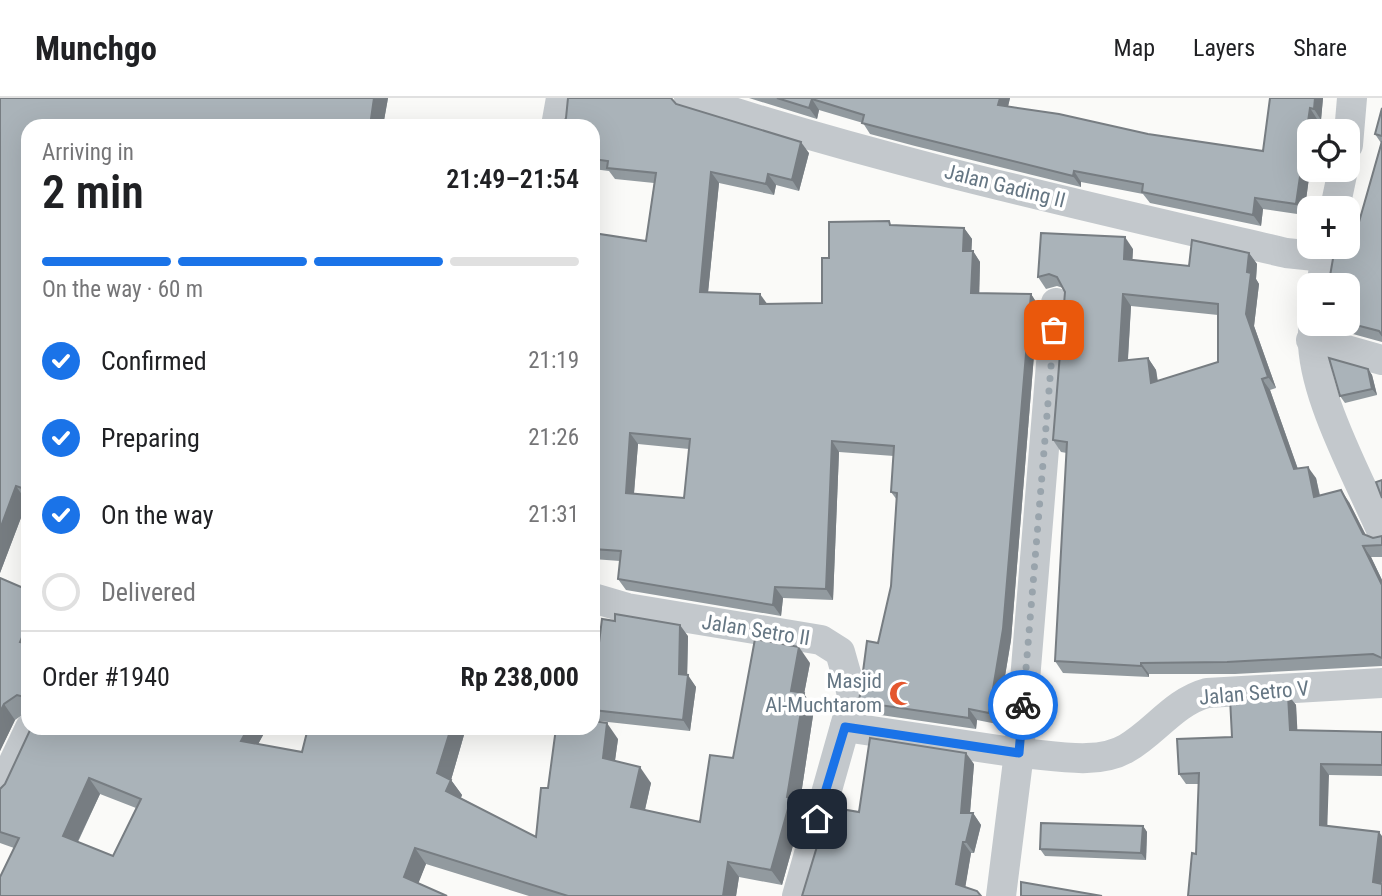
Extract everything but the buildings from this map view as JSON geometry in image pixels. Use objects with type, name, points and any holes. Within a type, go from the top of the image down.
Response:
[{"type":"street","points":[[557,119],[561,98]]},
{"type":"street","name":"Jalan Gading II","points":[[689,98],[747,107],[1009,188],[1325,263]]},
{"type":"street","points":[[1350,119],[1352,98]]},
{"type":"street","points":[[1001,896],[1019,753],[1056,303]]},
{"type":"street","points":[[1313,336],[1320,390],[1382,531]]},
{"type":"street","points":[[1322,336],[1382,360]]},
{"type":"street","name":"Jalan Setro II","points":[[600,600],[627,608],[821,640],[840,652],[853,698],[797,896]]},
{"type":"street","name":"Jalan Setro V","points":[[1019,753],[1096,757],[1112,754],[1127,748],[1190,698],[1207,693],[1382,683]]},
{"type":"street","points":[[845,727],[1019,753]]},
{"type":"street","points":[[0,791],[18,731]]},
{"type":"way so far","points":[[1023,705],[1054,330]]},
{"type":"place","name":"Masjid Al-Muchtarom","points":[[902,693]]},
{"type":"route","points":[[817,819],[845,727],[1019,753],[1023,705]]}]
